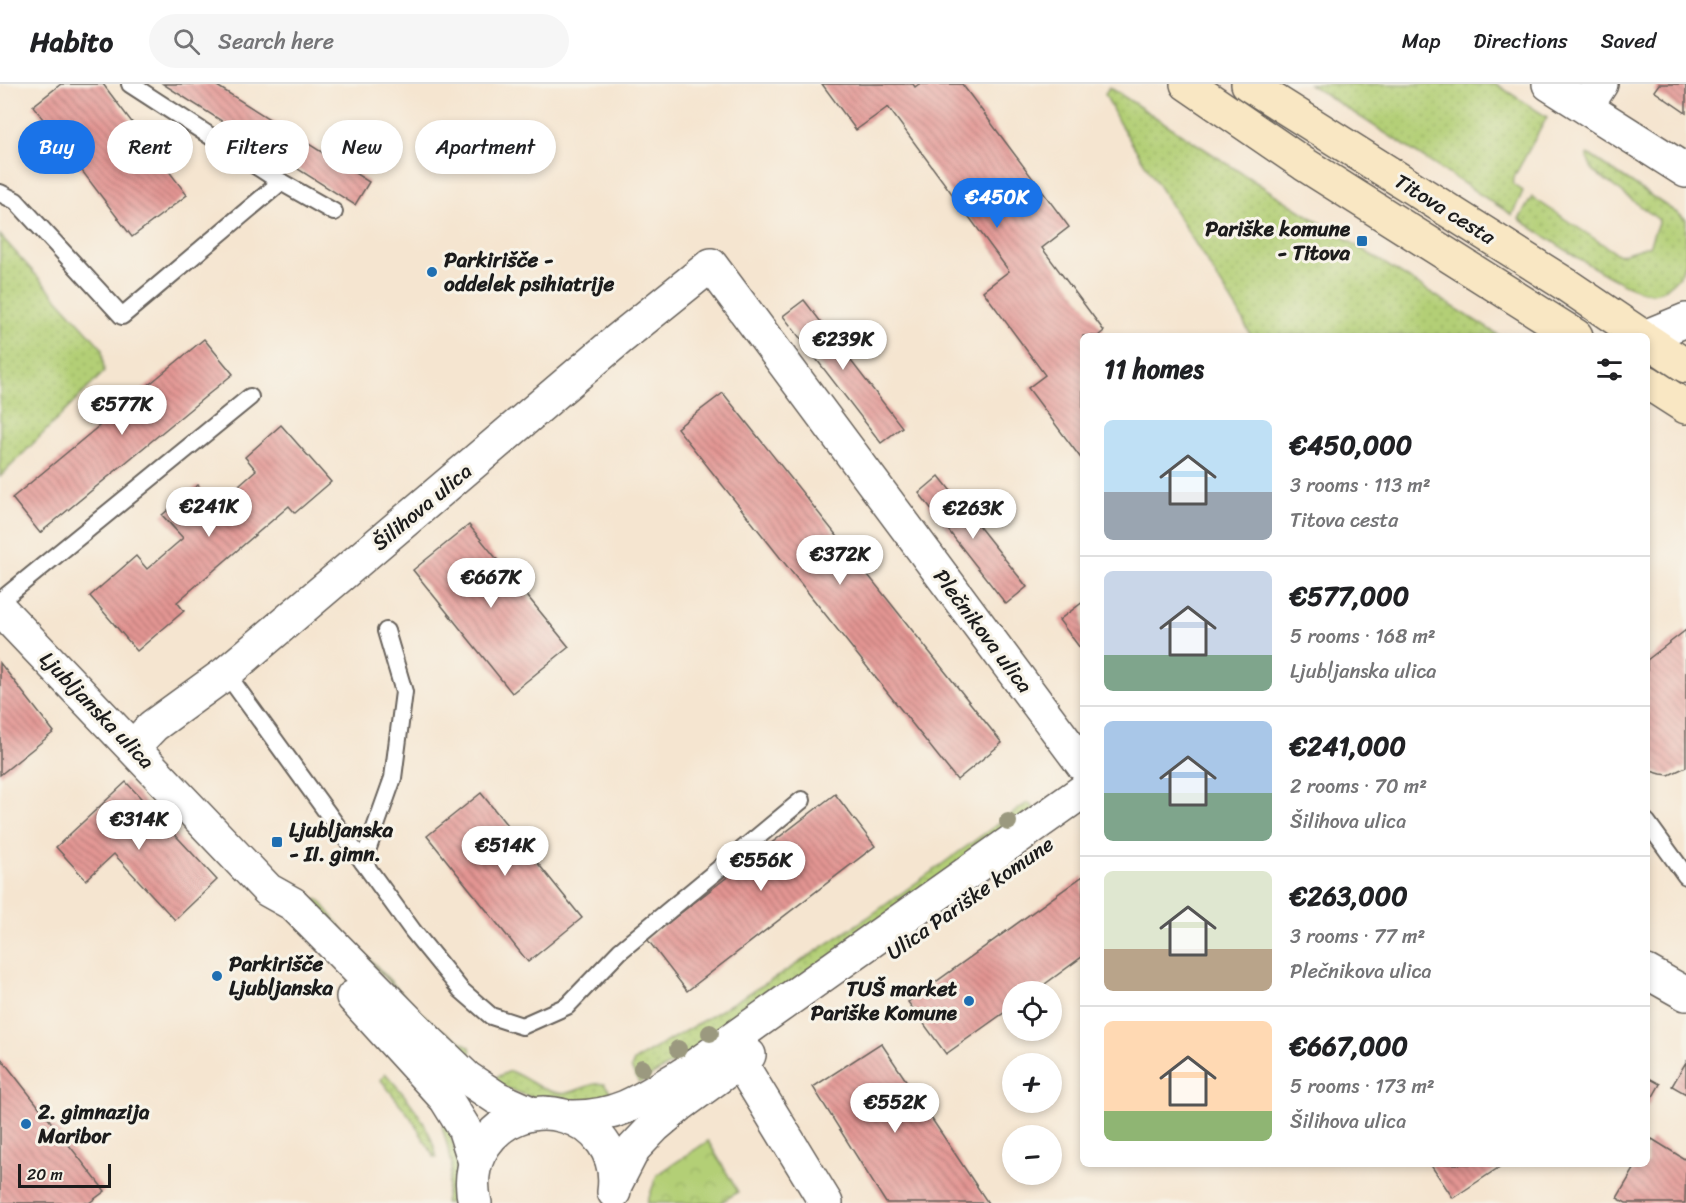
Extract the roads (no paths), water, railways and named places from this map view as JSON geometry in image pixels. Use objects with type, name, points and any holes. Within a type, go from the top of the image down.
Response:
[{"type":"main road","name":"Titova cesta","points":[[1187,84],[1304,164],[1571,333]]},
{"type":"main road","name":"Titova cesta","points":[[1248,84],[1565,284],[1638,333]]},
{"type":"main road","points":[[1650,340],[1682,356]]},
{"type":"main road","points":[[1650,389],[1686,407]]},
{"type":"street","points":[[1549,84],[1594,96],[1686,171]]},
{"type":"street","name":"Šilihova ulica","points":[[133,747],[153,726],[226,674],[619,339],[711,265]]},
{"type":"street","name":"Plečnikova ulica","points":[[711,265],[1080,761]]},
{"type":"street","points":[[1650,337],[1686,320]]},
{"type":"street","points":[[1650,389],[1682,356]]},
{"type":"street","name":"Ljubljanska ulica","points":[[0,609],[268,890],[281,917],[457,1088]]},
{"type":"street","points":[[473,1190],[484,1144],[495,1131],[512,1119],[531,1113],[592,1118],[612,1114],[637,1102],[685,1073],[1080,793]]},
{"type":"street","name":"Ulica Pariške komune","points":[[614,1193],[634,1148],[680,1105],[1080,820]]},
{"type":"street","points":[[1650,974],[1686,994]]},
{"type":"street","points":[[740,1062],[826,1203]]},
{"type":"street","points":[[473,1190],[457,1088],[497,1098],[531,1113]]},
{"type":"street","points":[[571,1117],[589,1128],[603,1142],[612,1162],[614,1193]]},
{"type":"lane","points":[[130,84],[281,182],[334,212]]},
{"type":"lane","points":[[0,193],[16,201],[122,316],[281,182]]},
{"type":"lane","points":[[0,601],[250,397]]},
{"type":"lane","points":[[363,862],[393,778],[405,692],[386,631]]},
{"type":"lane","points":[[226,674],[413,931],[461,990],[491,1016],[522,1026],[567,1006],[620,951],[802,800]]},
{"type":"lane","points":[[1650,826],[1686,876]]},
{"type":"place","name":"Pariške komune - Titova","points":[[1362,241]]},
{"type":"place","name":"Parkirišče - oddelek psihiatrije","points":[[432,272]]},
{"type":"place","name":"Ljubljanska - II. gimn.","points":[[277,842]]},
{"type":"place","name":"Parkirišče Ljubljanska","points":[[217,976]]},
{"type":"place","name":"TUŠ market Pariške Komune","points":[[969,1001]]},
{"type":"place","name":"2. gimnazija Maribor","points":[[26,1124]]}]
